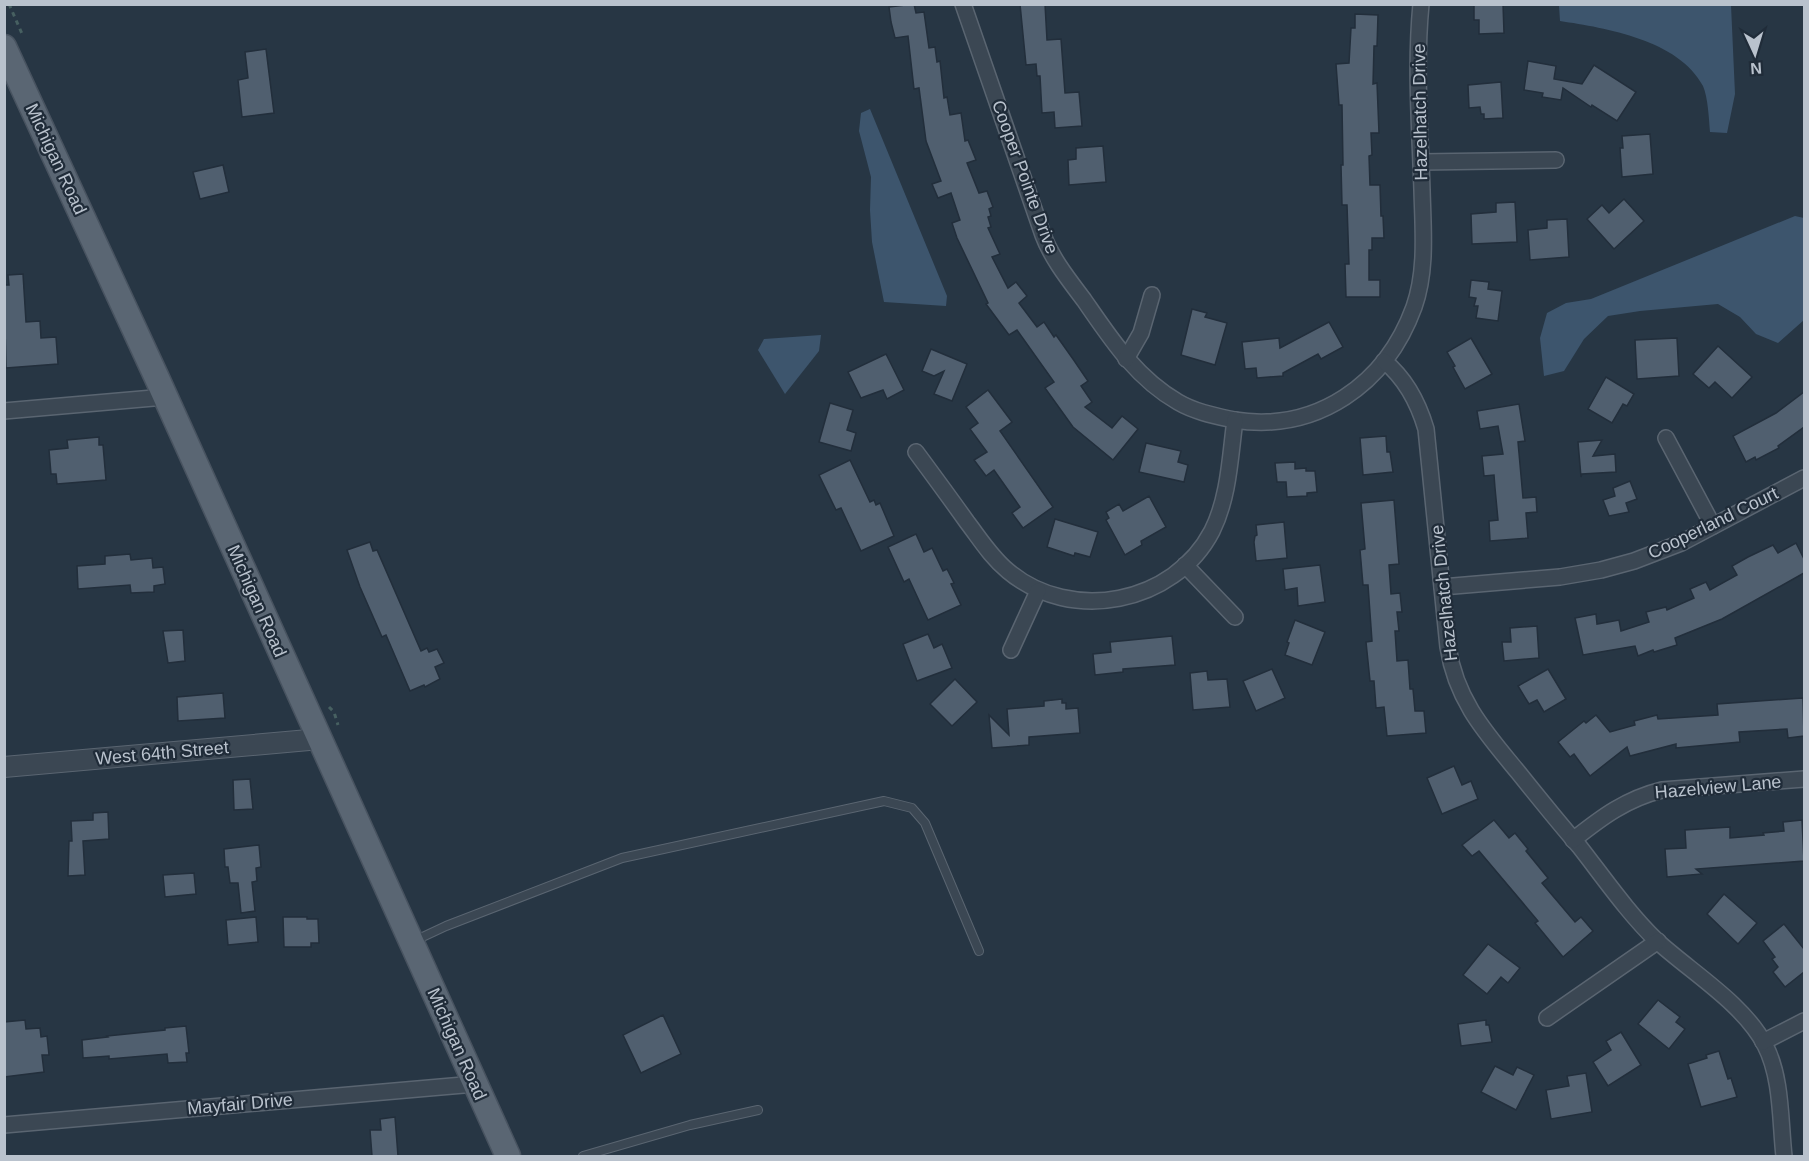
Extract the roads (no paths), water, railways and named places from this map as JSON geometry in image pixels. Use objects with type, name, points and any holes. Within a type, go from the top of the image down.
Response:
[{"type":"main road","name":"Michigan Road","points":[[5,50],[165,397],[508,1156]]},
{"type":"street","name":"Cooper Pointe Drive","points":[[963,4],[1045,241],[1058,265],[1126,359],[1150,384],[1179,402],[1202,412],[1252,423],[1286,421],[1310,415],[1348,396],[1384,361]]},
{"type":"street","name":"Hazelhatch Drive","points":[[1421,4],[1418,67],[1424,255],[1421,281],[1408,324],[1384,361],[1397,372],[1408,387],[1426,429],[1449,658],[1461,695],[1484,732],[1658,941],[1737,1009],[1763,1042],[1773,1065],[1776,1080],[1784,1156]]},
{"type":"street","points":[[1421,162],[1556,160]]},
{"type":"street","points":[[1126,359],[1141,333],[1152,295]]},
{"type":"street","points":[[4,411],[165,397]]},
{"type":"street","points":[[916,452],[993,558],[1008,572],[1038,591],[1063,599],[1098,602],[1133,596],[1165,581],[1185,565],[1206,540],[1224,501],[1235,420]]},
{"type":"street","points":[[1666,438],[1713,526]]},
{"type":"street","name":"Cooperland Court","points":[[1442,586],[1560,577],[1601,570],[1650,556],[1681,543],[1804,478]]},
{"type":"street","points":[[1185,565],[1235,617]]},
{"type":"street","points":[[1011,650],[1038,591]]},
{"type":"street","name":"West 64th Street","points":[[4,767],[320,739]]},
{"type":"street","name":"Hazelview Lane","points":[[1573,840],[1607,813],[1647,794],[1662,790],[1804,779]]},
{"type":"street","points":[[1547,1018],[1658,941]]},
{"type":"street","points":[[1763,1042],[1804,1021]]},
{"type":"street","name":"Mayfair Drive","points":[[4,1125],[475,1084]]},
{"type":"lane","points":[[411,942],[446,926],[622,858],[884,801],[912,808],[925,824],[979,951]]},
{"type":"lane","points":[[583,1156],[690,1125],[758,1110]]},
{"type":"water","points":[[1559,5],[1731,5],[1735,94],[1727,133],[1710,132],[1703,86],[1692,70],[1677,57],[1640,39],[1560,21]]},
{"type":"water","points":[[870,109],[947,296],[946,306],[884,302],[872,242],[871,177],[859,131],[861,113]]},
{"type":"water","points":[[1795,216],[1804,218],[1804,320],[1778,343],[1756,334],[1740,317],[1718,304],[1640,311],[1608,316],[1584,339],[1564,371],[1544,376],[1540,338],[1547,313],[1566,303],[1591,299]]},
{"type":"water","points":[[821,335],[819,351],[785,394],[758,350],[764,339]]}]
